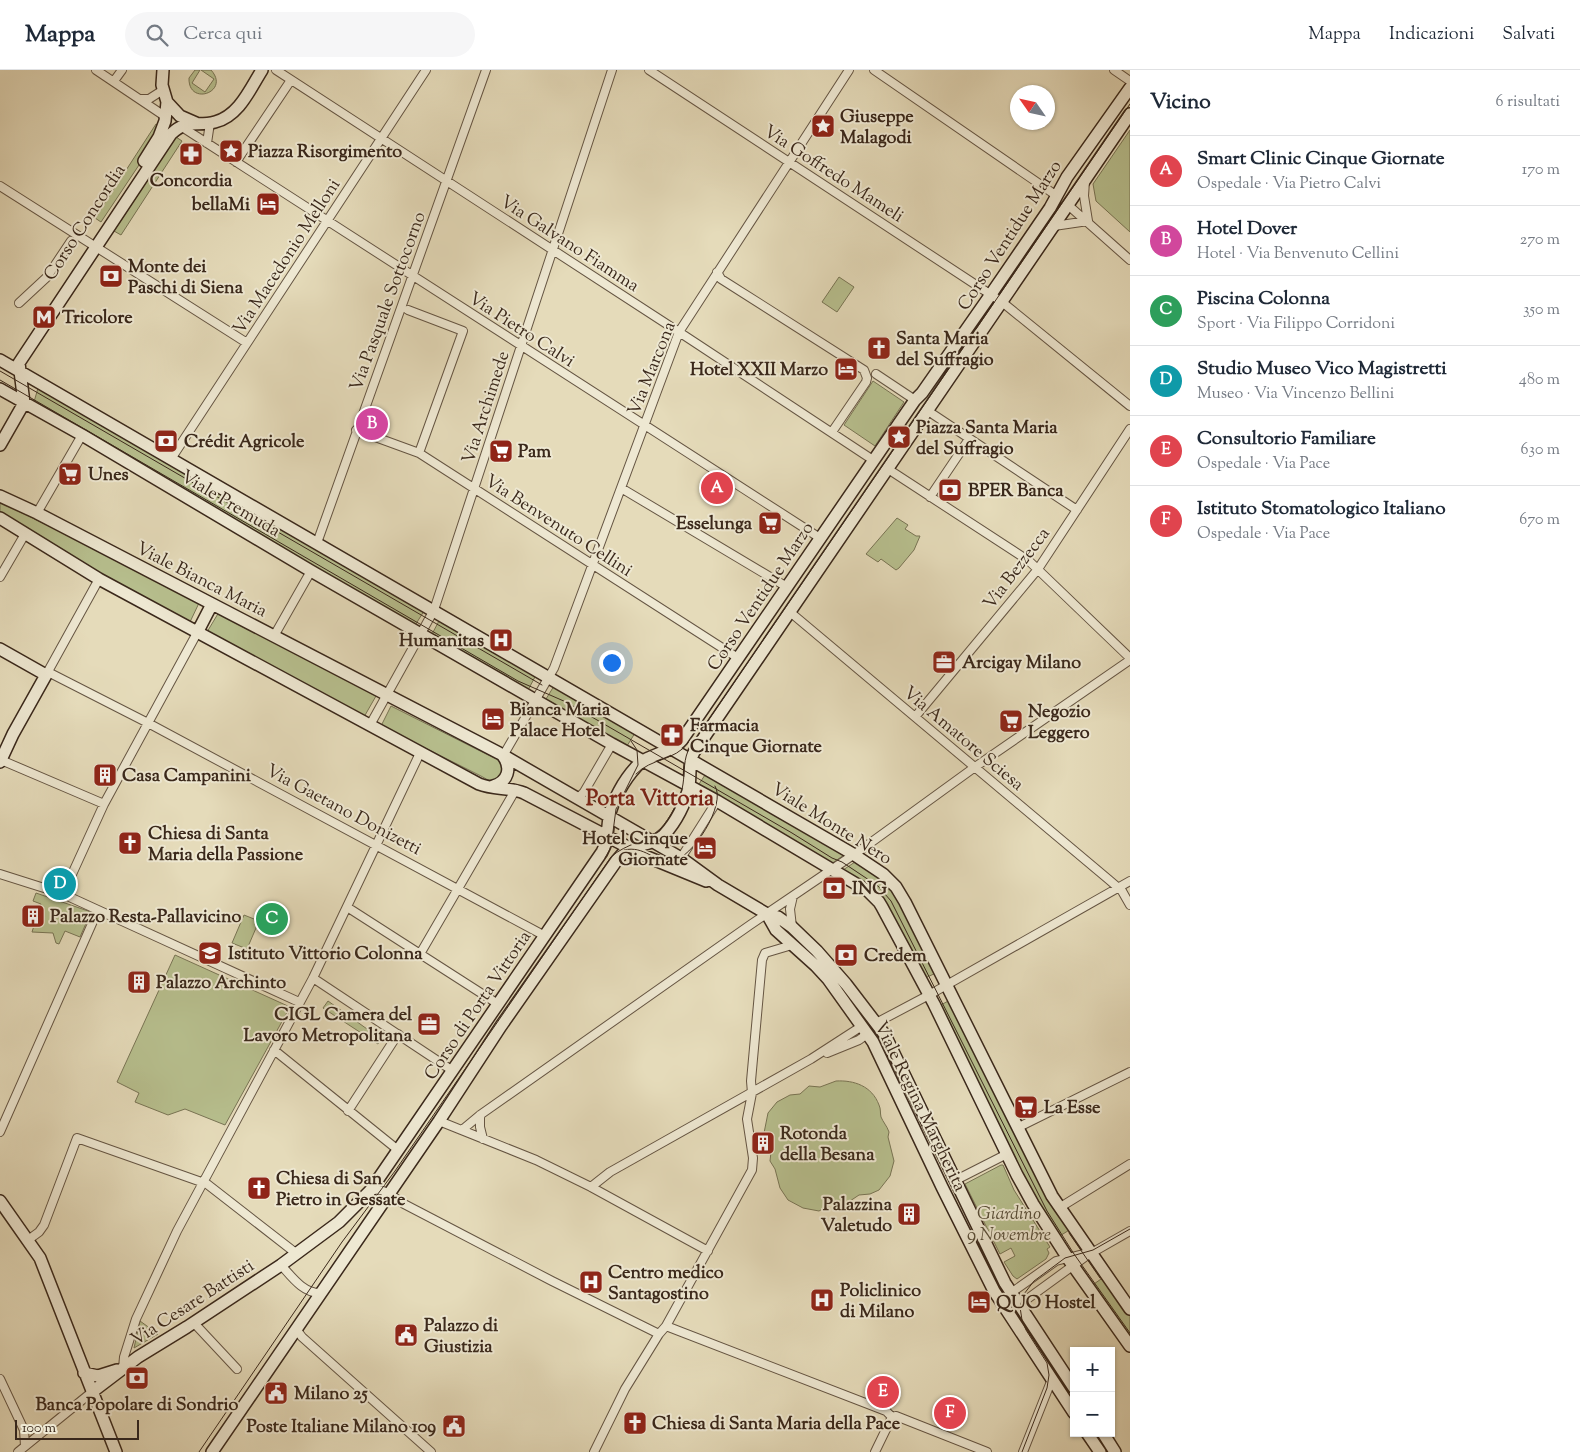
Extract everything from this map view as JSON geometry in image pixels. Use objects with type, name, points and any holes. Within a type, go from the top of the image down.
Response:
[{"type":"street","points":[[96,70],[166,117]]},
{"type":"street","points":[[114,82],[122,70]]},
{"type":"street","points":[[163,70],[163,90],[167,102],[166,117]]},
{"type":"street","points":[[182,127],[196,123],[210,123],[234,112],[262,70]]},
{"type":"street","points":[[236,162],[291,80],[276,70]]},
{"type":"street","name":"Via Macedonio Melloni","points":[[171,459],[426,70]]},
{"type":"street","name":"Via Pasquale Sottocorno","points":[[317,543],[486,70]]},
{"type":"street","name":"Via Archimede","points":[[434,610],[612,70]]},
{"type":"street","name":"Via Goffredo Mameli","points":[[649,70],[1002,302],[1130,406]]},
{"type":"street","name":"Via Marcona","points":[[503,756],[554,668],[679,332],[850,70]]},
{"type":"street","points":[[874,70],[1062,200],[1130,260]]},
{"type":"street","points":[[1114,70],[1130,81]]},
{"type":"street","name":"Via Galvano Fiamma","points":[[291,80],[832,432]]},
{"type":"street","name":"Corso Ventidue Marzo","points":[[928,411],[1054,226],[1067,177],[1130,88]]},
{"type":"street","points":[[141,99],[150,99],[163,90]]},
{"type":"street","points":[[167,102],[180,116],[196,123]]},
{"type":"street","name":"Corso Ventidue Marzo","points":[[915,400],[1062,200],[1085,180],[1130,114]]},
{"type":"street","name":"Corso Concordia","points":[[20,372],[19,363],[94,246],[159,136],[166,117]]},
{"type":"street","points":[[208,143],[210,123]]},
{"type":"street","name":"Via Pietro Calvi","points":[[182,127],[820,538]]},
{"type":"street","name":"Corso Concordia","points":[[2,363],[20,354],[171,134],[182,127]]},
{"type":"street","points":[[1085,180],[1084,196],[1088,222]]},
{"type":"street","points":[[0,186],[73,238],[94,246],[247,343]]},
{"type":"street","points":[[1054,226],[1088,222]]},
{"type":"street","name":"Corso Concordia","points":[[19,303],[47,277],[73,238]]},
{"type":"street","points":[[462,1130],[480,1115],[1130,659],[1029,561],[832,432],[866,382],[867,374],[864,370],[721,279],[717,272]]},
{"type":"street","points":[[408,310],[463,330],[419,454]]},
{"type":"street","name":"Viale Premuda","points":[[2,363],[672,748]]},
{"type":"street","points":[[0,445],[24,403],[20,372]]},
{"type":"street","points":[[873,460],[915,400],[876,374]]},
{"type":"street","name":"Viale Premuda","points":[[0,389],[82,435],[311,571],[644,761]]},
{"type":"street","points":[[888,470],[928,411],[1077,510]]},
{"type":"street","name":"Via Bezzecca","points":[[915,717],[1038,569],[1130,429]]},
{"type":"street","name":"Via Benvenuto Cellini","points":[[356,430],[419,454],[738,658]]},
{"type":"street","points":[[37,513],[82,435]]},
{"type":"street","points":[[930,497],[969,439]]},
{"type":"street","name":"Corso Ventidue Marzo","points":[[672,748],[682,740],[873,460]]},
{"type":"street","name":"Corso Ventidue Marzo","points":[[690,759],[888,470]]},
{"type":"street","points":[[620,488],[787,587]]},
{"type":"street","name":"Viale Bianca Maria","points":[[0,496],[37,513],[503,756],[609,818]]},
{"type":"street","points":[[0,518],[99,579],[479,784],[516,789],[630,848],[687,874],[718,885]]},
{"type":"street","points":[[0,577],[25,534]]},
{"type":"street","points":[[274,636],[311,571]]},
{"type":"street","points":[[99,579],[0,761],[104,804]]},
{"type":"street","points":[[63,894],[104,804],[212,604]]},
{"type":"street","points":[[370,725],[434,610]]},
{"type":"street","name":"Via Amatore Sciesa","points":[[790,612],[1118,888],[1125,895],[1130,905]]},
{"type":"street","name":"Via Gaetano Donizetti","points":[[0,650],[148,723],[545,936]]},
{"type":"street","points":[[570,816],[580,810],[577,799],[584,792],[612,744]]},
{"type":"street","points":[[672,748],[637,765],[613,803],[609,818],[682,858],[718,885]]},
{"type":"street","name":"Viale Monte Nero","points":[[672,748],[853,854],[883,874],[896,886],[1059,1208],[1095,1250],[1130,1309]]},
{"type":"street","name":"Via Cesare Battisti","points":[[123,1368],[124,1357],[135,1322],[177,1230],[313,978],[420,753]]},
{"type":"street","points":[[492,787],[502,783],[508,774],[508,764],[503,756]]},
{"type":"street","points":[[630,848],[654,842],[672,825],[683,806],[689,786],[690,759]]},
{"type":"street","points":[[644,761],[833,869],[868,891],[879,902],[929,995],[1032,1204],[1070,1262],[1130,1346]]},
{"type":"street","points":[[420,954],[516,789]]},
{"type":"street","points":[[687,874],[682,858],[717,801]]},
{"type":"street","name":"Corso di Porta Vittoria","points":[[297,1254],[339,1222],[370,1191],[606,846],[609,818]]},
{"type":"street","name":"Corso di Porta Vittoria","points":[[320,1293],[438,1122],[500,1026],[616,860],[630,848]]},
{"type":"street","points":[[0,874],[63,894],[300,1002]]},
{"type":"street","points":[[591,1187],[610,1172],[865,1030],[870,1022],[876,1022],[929,995],[1130,881]]},
{"type":"street","name":"Viale Regina Margherita","points":[[718,885],[767,914],[778,917],[792,927],[817,951],[876,1022],[885,1035],[954,1180],[1011,1293],[1070,1382]]},
{"type":"street","points":[[792,927],[790,909],[793,896]]},
{"type":"street","points":[[347,907],[498,1004]]},
{"type":"street","points":[[0,1132],[98,910]]},
{"type":"street","name":"Viale Regina Margherita","points":[[767,914],[772,925],[816,966],[865,1030],[879,1052],[942,1187],[1000,1301],[1070,1406]]},
{"type":"street","points":[[594,1452],[625,1389],[659,1334],[666,1326],[752,1170],[753,1158],[747,1120],[752,1093],[751,1081],[762,960],[766,953],[792,945]]},
{"type":"street","points":[[313,978],[453,1071]]},
{"type":"street","points":[[348,1111],[398,1034]]},
{"type":"street","points":[[274,1050],[398,1150]]},
{"type":"street","points":[[1017,1128],[1130,1072]]},
{"type":"street","points":[[480,1115],[483,1139]]},
{"type":"street","points":[[438,1122],[536,1160],[591,1187],[708,1251]]},
{"type":"street","points":[[28,1240],[39,1232],[44,1224],[77,1138],[203,1182],[297,1254]]},
{"type":"street","points":[[942,1187],[1007,1154]]},
{"type":"street","points":[[1059,1208],[1130,1164]]},
{"type":"street","points":[[370,1191],[378,1189],[389,1194],[404,1204],[552,1281],[659,1334]]},
{"type":"street","points":[[0,1201],[40,1258],[116,1452]]},
{"type":"street","points":[[1008,1313],[1070,1262],[1130,1231]]},
{"type":"street","name":"Via Cesare Battisti","points":[[92,1392],[138,1357],[297,1254]]},
{"type":"street","points":[[1000,1301],[1056,1260],[1070,1262]]},
{"type":"street","points":[[212,1452],[320,1293],[312,1292],[306,1288],[281,1265]]},
{"type":"street","points":[[194,1322],[237,1369]]},
{"type":"street","points":[[666,1326],[987,1452]]},
{"type":"street","points":[[296,1329],[302,1337],[431,1452]]},
{"type":"street","name":"Via Cesare Battisti","points":[[84,1373],[98,1376],[123,1368]]},
{"type":"street","points":[[1023,1452],[1050,1384],[1064,1374]]},
{"type":"street","points":[[0,1378],[24,1430],[26,1446]]},
{"type":"street","points":[[18,1452],[92,1392]]},
{"type":"street","points":[[875,1452],[892,1416]]},
{"type":"street","points":[[1091,1437],[1100,1452]]},
{"type":"street","points":[[1106,1437],[1116,1452]]},
{"type":"green space","points":[[195,70],[200,70],[192,83],[205,92],[214,79],[201,70],[211,70],[216,78],[216,85],[213,90],[201,94],[195,92],[190,87],[189,78]]},
{"type":"green space","points":[[156,124],[163,128],[161,132],[101,222],[95,218]]},
{"type":"green space","points":[[1130,130],[1130,232],[1096,201],[1093,184]]},
{"type":"green space","points":[[176,137],[182,141],[121,235],[114,231]]},
{"type":"green space","points":[[839,277],[854,287],[837,312],[822,302]]},
{"type":"green space","points":[[873,381],[904,402],[875,446],[844,425]]},
{"type":"green space","points":[[38,388],[424,611],[414,627],[34,402]]},
{"type":"green space","points":[[0,502],[199,603],[190,622],[93,570],[46,542],[0,512]]},
{"type":"green space","points":[[897,518],[908,525],[905,529],[916,536],[920,536],[914,550],[896,570],[881,559],[878,562],[866,554]]},
{"type":"green space","points":[[219,612],[376,696],[364,717],[207,632]]},
{"type":"green space","points":[[440,619],[536,675],[527,692],[431,636]]},
{"type":"green space","points":[[554,686],[635,733],[627,746],[546,699]]},
{"type":"green space","points":[[391,706],[498,760],[503,768],[501,774],[493,781],[488,780],[381,726]]},
{"type":"green space","points":[[707,772],[844,855],[831,864],[699,784]]},
{"type":"green space","points":[[855,862],[874,873],[896,894],[936,973],[925,978],[890,911],[843,870]]},
{"type":"green space","points":[[36,893],[91,912],[80,937],[65,931],[59,944],[56,943],[53,933],[32,932],[41,904],[33,901]]},
{"type":"green space","points":[[244,915],[259,921],[247,949],[232,943]]},
{"type":"green space","points":[[175,955],[290,1007],[225,1125],[185,1109],[168,1115],[135,1102],[139,1093],[117,1082]]},
{"type":"green space","points":[[950,1000],[1071,1229],[1058,1237],[1024,1179],[939,1006]]},
{"type":"green space","points":[[328,1001],[381,1039],[378,1044],[323,1008]]},
{"type":"green space","points":[[836,1081],[856,1083],[867,1089],[876,1098],[880,1106],[881,1117],[889,1132],[888,1137],[894,1161],[890,1176],[879,1190],[870,1194],[859,1195],[847,1203],[833,1203],[819,1211],[803,1208],[788,1200],[780,1188],[775,1169],[770,1161],[771,1152],[764,1133],[768,1113],[777,1102],[790,1095],[800,1094],[809,1086],[820,1087]]},
{"type":"green space","name":"Giardino 9 Novembre","points":[[1003,1165],[1014,1190],[1050,1247],[1047,1249],[1049,1253],[1046,1259],[1017,1279],[1004,1262],[1015,1256],[1011,1248],[1000,1254],[965,1184]]},
{"type":"green space","points":[[1104,1277],[1130,1314],[1130,1341],[1091,1286]]},
{"type":"green space","points":[[140,1321],[158,1334],[134,1348]]},
{"type":"tram line","points":[[199,1452],[342,1242],[395,1171],[611,857],[617,852],[656,833],[668,819],[682,789],[685,761],[690,747],[1130,104]]},
{"type":"tram line","points":[[0,371],[542,685]]},
{"type":"tram line","points":[[0,380],[518,681],[566,702],[832,858],[842,862],[878,886],[891,901],[1047,1211],[1074,1254],[1130,1333]]},
{"type":"tram line","points":[[605,858],[611,847],[616,809],[638,765],[637,750],[631,741]]},
{"type":"tram line","points":[[636,774],[649,765],[683,749],[688,743]]},
{"type":"tram line","points":[[624,850],[638,850],[666,861],[680,858],[689,851],[706,830],[716,805],[717,794],[715,786]]},
{"type":"tram line","points":[[1022,1452],[1047,1388],[1049,1375],[1047,1363],[1026,1330],[1022,1320],[1020,1307],[1024,1294],[1034,1281],[1065,1258],[1093,1250],[1130,1229]]},
{"type":"tram line","points":[[1069,1233],[1100,1278]]},
{"type":"place","name":"Giuseppe Malagodi","points":[[823,126]]},
{"type":"place","name":"Piazza Risorgimento","points":[[231,151]]},
{"type":"place","name":"Concordia","points":[[191,154]]},
{"type":"place","name":"bellaMi","points":[[268,204]]},
{"type":"place","name":"Monte dei Paschi di Siena","points":[[111,276]]},
{"type":"place","name":"Tricolore","points":[[44,317]]},
{"type":"place","name":"Santa Maria del Suffragio","points":[[879,348]]},
{"type":"place","name":"Hotel XXII Marzo","points":[[846,369]]},
{"type":"place","name":"Hotel Dover","points":[[372,424]]},
{"type":"place","name":"Piazza Santa Maria del Suffragio","points":[[899,437]]},
{"type":"place","name":"Crédit Agricole","points":[[166,441]]},
{"type":"place","name":"Pam","points":[[501,451]]},
{"type":"place","name":"Unes","points":[[70,474]]},
{"type":"place","name":"Smart Clinic Cinque Giornate","points":[[717,488]]},
{"type":"place","name":"BPER Banca","points":[[950,490]]},
{"type":"place","name":"Esselunga","points":[[770,523]]},
{"type":"place","name":"Humanitas","points":[[501,640]]},
{"type":"place","name":"Arcigay Milano","points":[[944,662]]},
{"type":"place","name":"Bianca Maria Palace Hotel","points":[[493,719]]},
{"type":"place","name":"Negozio Leggero","points":[[1011,721]]},
{"type":"place","name":"Farmacia Cinque Giornate","points":[[672,735]]},
{"type":"place","name":"Casa Campanini","points":[[105,775]]},
{"type":"place","name":"Chiesa di Santa Maria della Passione","points":[[130,843]]},
{"type":"place","name":"Hotel Cinque Giornate","points":[[705,848]]},
{"type":"place","name":"Studio Museo Vico Magistretti","points":[[60,884]]},
{"type":"place","name":"ING","points":[[834,888]]},
{"type":"place","name":"Palazzo Resta-Pallavicino","points":[[33,916]]},
{"type":"place","name":"Piscina Colonna","points":[[272,919]]},
{"type":"place","name":"Istituto Vittorio Colonna","points":[[210,953]]},
{"type":"place","name":"Credem","points":[[846,955]]},
{"type":"place","name":"Palazzo Archinto","points":[[139,982]]},
{"type":"place","name":"CIGL Camera del Lavoro Metropolitana","points":[[429,1024]]},
{"type":"place","name":"La Esse","points":[[1026,1107]]},
{"type":"place","name":"Rotonda della Besana","points":[[763,1143]]},
{"type":"place","name":"Chiesa di San Pietro in Gessate","points":[[259,1188]]},
{"type":"place","name":"Palazzina Valetudo","points":[[909,1214]]},
{"type":"place","name":"Centro medico Santagostino","points":[[591,1282]]},
{"type":"place","name":"Policlinico di Milano","points":[[822,1300]]},
{"type":"place","name":"QUO Hostel","points":[[979,1302]]},
{"type":"place","name":"Palazzo di Giustizia","points":[[406,1335]]},
{"type":"place","name":"Banca Popolare di Sondrio","points":[[137,1378]]},
{"type":"place","name":"Consultorio Familiare","points":[[883,1392]]},
{"type":"place","name":"Milano 25","points":[[276,1393]]},
{"type":"place","name":"Istituto Stomatologico Italiano","points":[[950,1413]]},
{"type":"place","name":"Chiesa di Santa Maria della Pace","points":[[635,1423]]},
{"type":"place","name":"Poste Italiane Milano 109","points":[[454,1426]]},
{"type":"district","name":"Porta Vittoria","points":[[650,797]]}]
